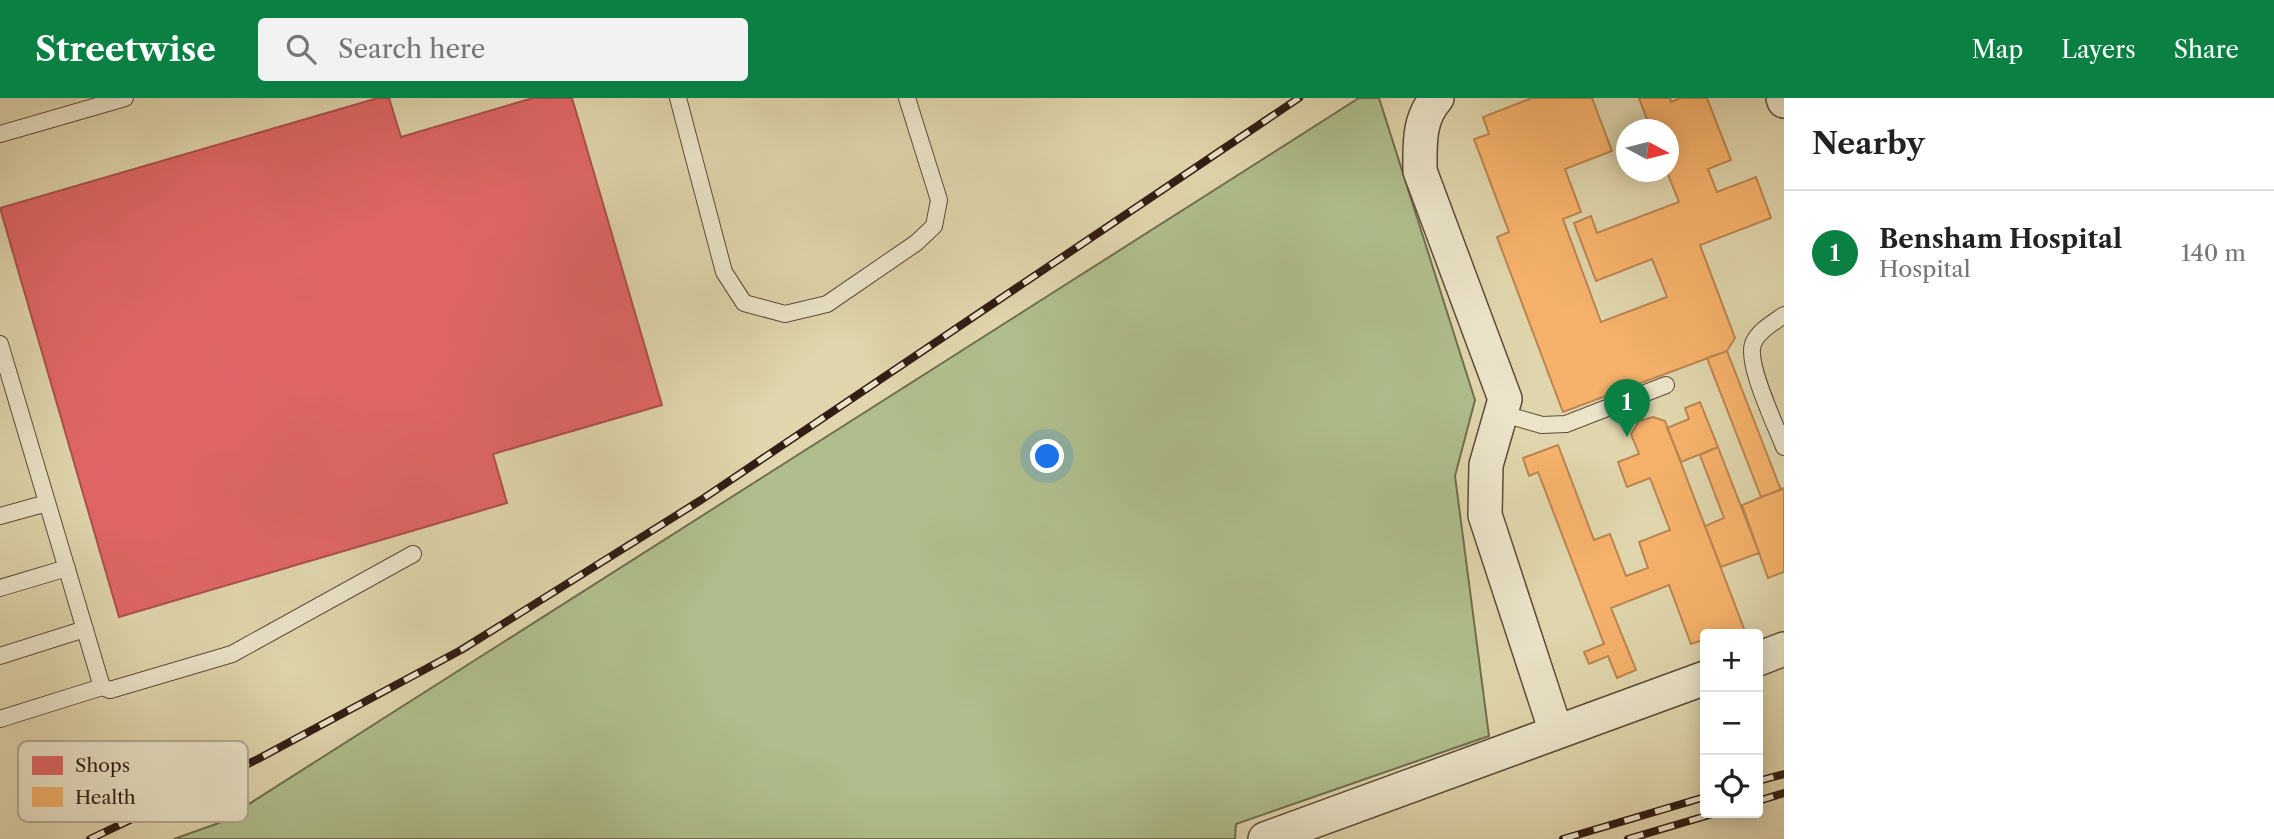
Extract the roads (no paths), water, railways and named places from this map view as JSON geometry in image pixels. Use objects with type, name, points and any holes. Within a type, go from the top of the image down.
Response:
[{"type":"street","points":[[1437,98],[1430,106],[1421,131],[1420,171],[1505,398],[1486,465],[1485,515],[1556,732]]},
{"type":"street","points":[[1763,657],[1784,649]]},
{"type":"street","points":[[1265,839],[1700,680]]},
{"type":"lane","points":[[0,134],[125,98]]},
{"type":"lane","points":[[678,98],[724,272],[744,303],[785,314],[827,304],[916,243],[934,226],[939,200],[907,98]]},
{"type":"lane","points":[[1784,315],[1766,327],[1752,346],[1752,365],[1784,447]]},
{"type":"lane","points":[[0,344],[102,687]]},
{"type":"lane","points":[[1500,413],[1542,425],[1566,424],[1666,384]]},
{"type":"lane","points":[[0,516],[47,503]]},
{"type":"lane","points":[[0,719],[102,687],[110,690],[232,654],[413,554]]},
{"type":"lane","points":[[0,588],[67,568]]},
{"type":"lane","points":[[0,656],[85,629]]},
{"type":"railway","points":[[248,764],[461,650],[701,500],[1299,98]]},
{"type":"railway","points":[[1763,780],[1784,774]]},
{"type":"railway","points":[[1763,799],[1784,793]]},
{"type":"railway","points":[[1563,839],[1700,798]]},
{"type":"railway","points":[[1628,839],[1700,818]]},
{"type":"railway","points":[[90,839],[126,822]]},
{"type":"place","name":"Bensham Hospital","points":[[1627,437]]}]
